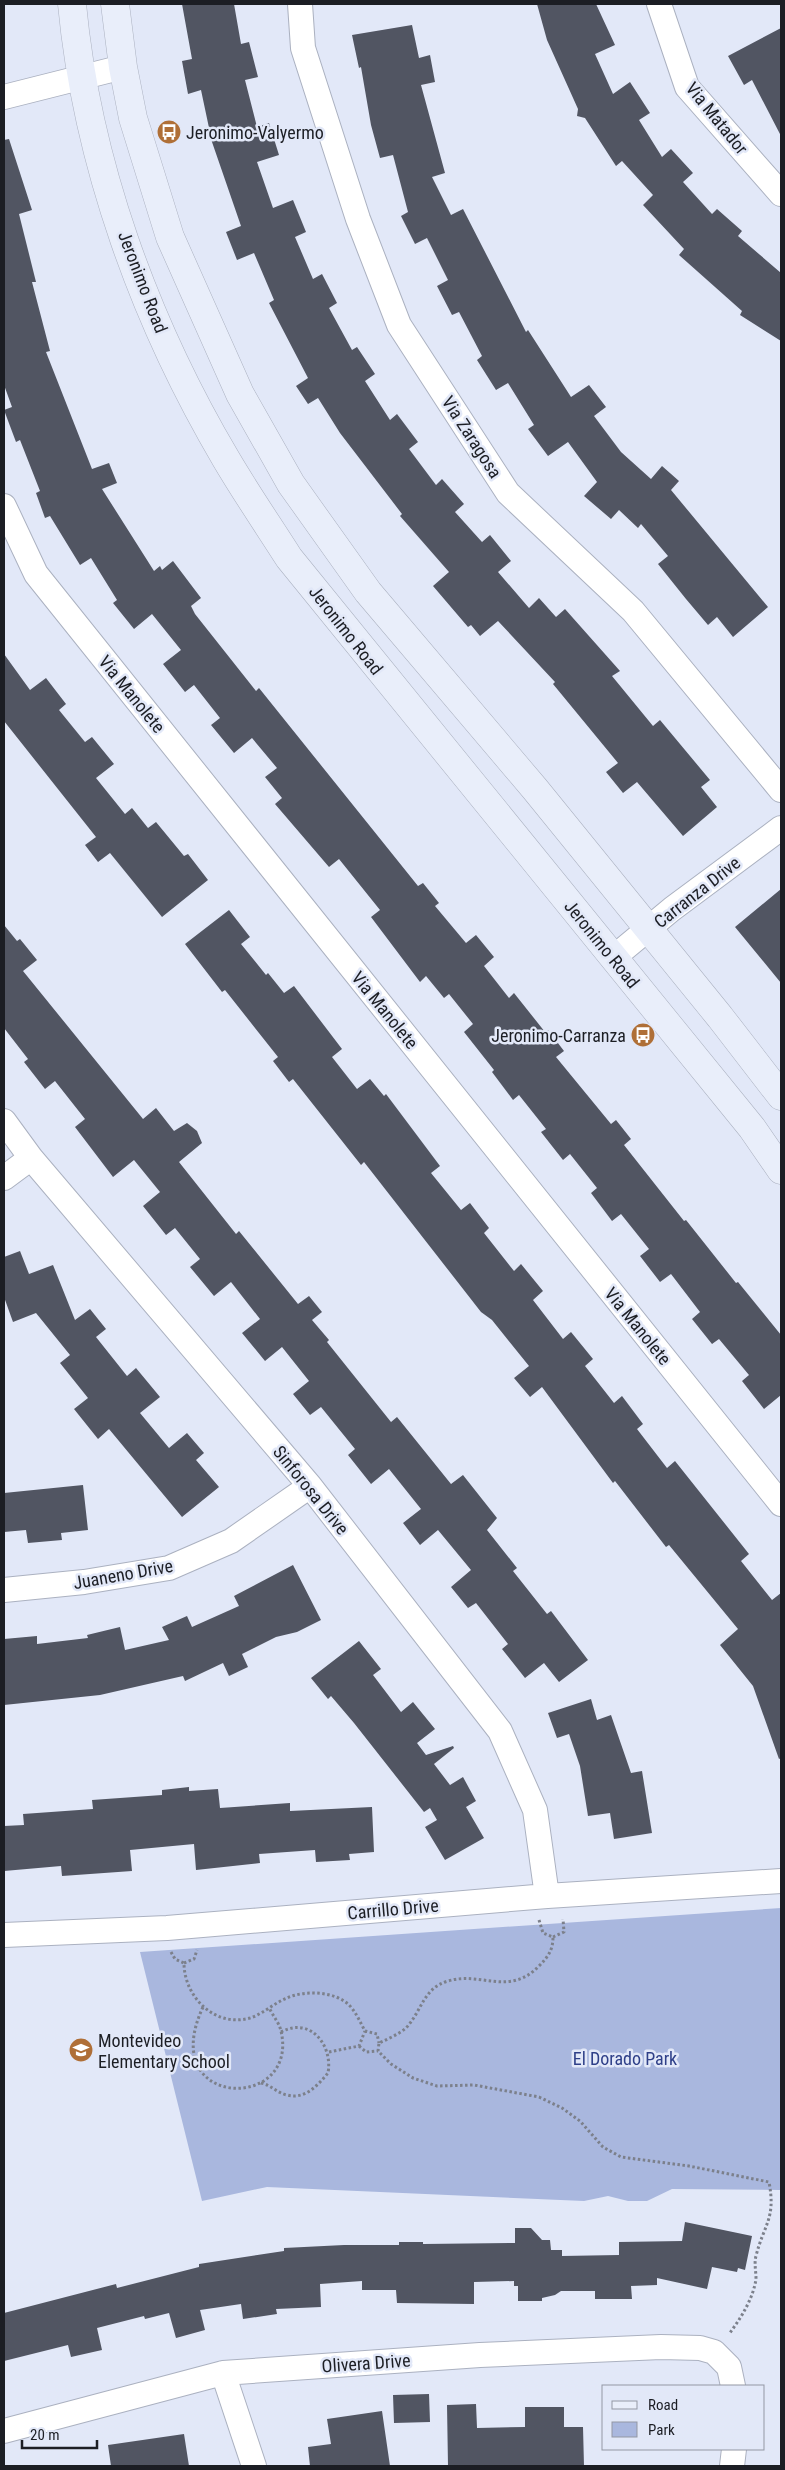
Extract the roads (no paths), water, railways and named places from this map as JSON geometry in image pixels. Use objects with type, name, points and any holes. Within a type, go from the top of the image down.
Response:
[{"type":"main road","name":"Jeronimo Road","points":[[72,4],[76,44],[110,193],[138,274],[159,326],[186,385],[226,459],[289,558],[752,1128],[781,1170]]},
{"type":"main road","points":[[115,4],[123,67],[145,162],[170,237],[240,394],[291,484],[368,592],[535,789],[720,1017],[781,1096]]},
{"type":"street","name":"Via Zaragosa","points":[[300,4],[303,48],[358,219],[399,325],[508,493],[633,611],[781,790]]},
{"type":"street","name":"Via Matador","points":[[659,4],[687,87],[781,194]]},
{"type":"street","points":[[4,97],[123,67]]},
{"type":"street","name":"Via Manolete","points":[[4,506],[36,574],[781,1504]]},
{"type":"street","name":"Carranza Drive","points":[[614,958],[672,909],[781,828]]},
{"type":"street","name":"Sinforosa Drive","points":[[4,1121],[31,1158],[310,1486],[500,1731],[535,1810],[541,1897]]},
{"type":"street","points":[[4,1178],[31,1158]]},
{"type":"street","name":"Juaneno Drive","points":[[4,1590],[84,1582],[169,1568],[231,1541],[310,1486]]},
{"type":"street","name":"Carrillo Drive","points":[[4,1935],[167,1928],[541,1897],[781,1881]]},
{"type":"street","name":"Olivera Drive","points":[[4,2431],[223,2373],[480,2355],[661,2347],[700,2348],[714,2352],[731,2377]]},
{"type":"street","points":[[223,2373],[254,2466]]},
{"type":"street","points":[[732,2466],[734,2450]]},
{"type":"place","name":"Jeronimo-Valyermo","points":[[169,132]]},
{"type":"place","name":"Jeronimo-Carranza","points":[[643,1035]]},
{"type":"place","name":"Montevideo Elementary School","points":[[81,2050]]},
{"type":"park label","name":"El Dorado Park","points":[[625,2058]]}]
